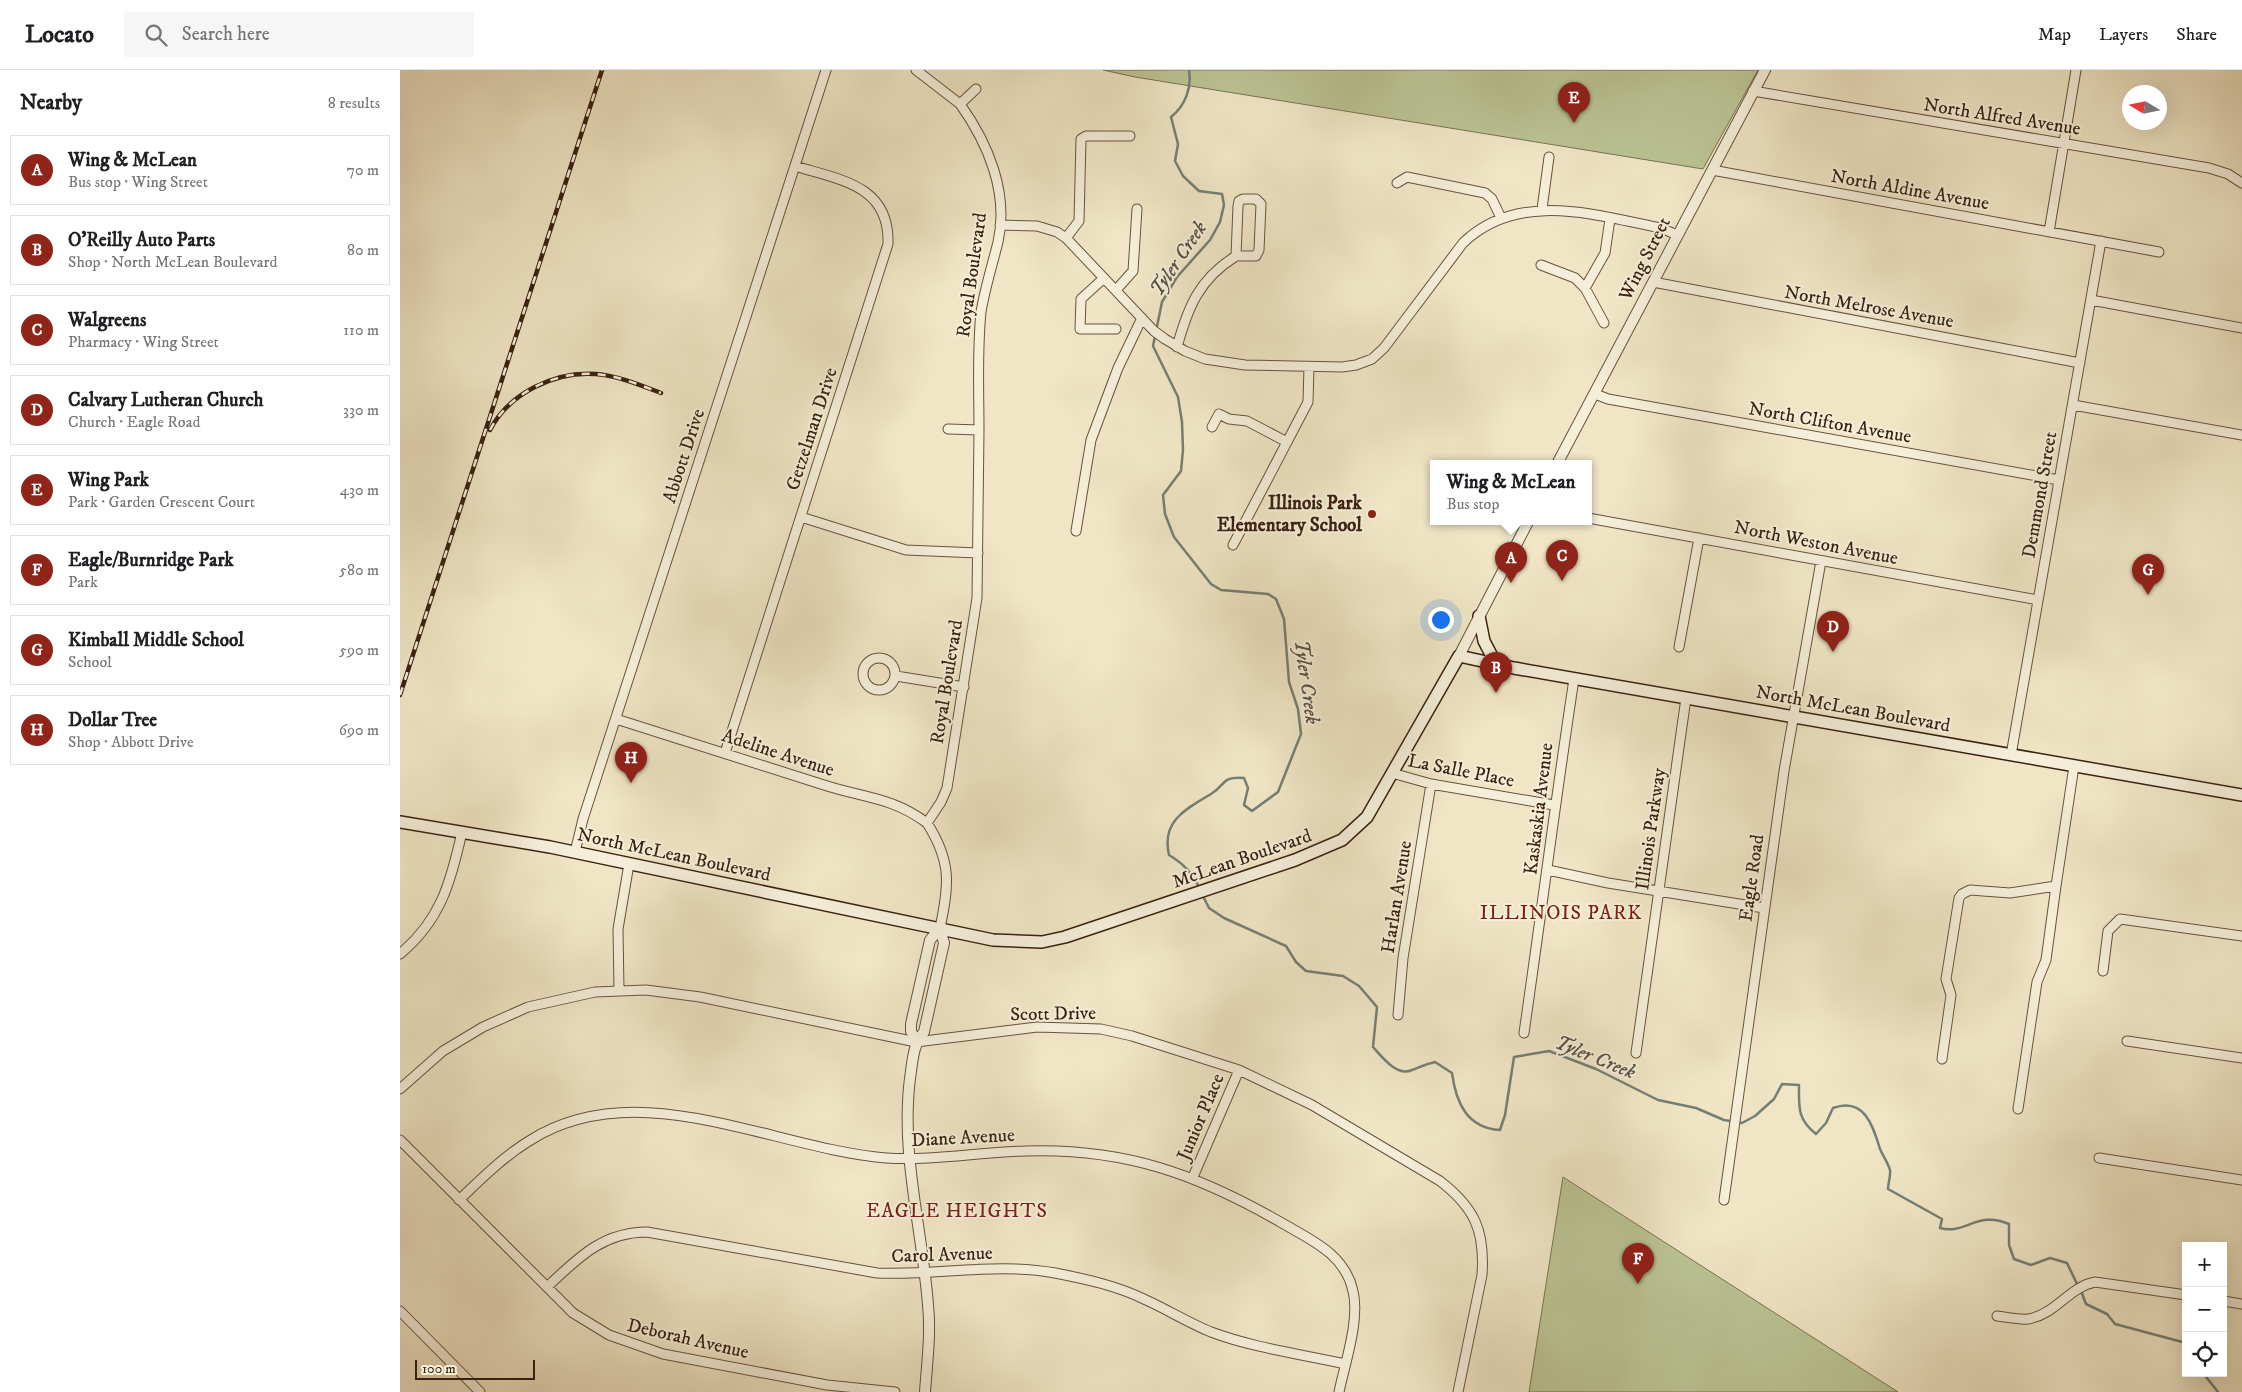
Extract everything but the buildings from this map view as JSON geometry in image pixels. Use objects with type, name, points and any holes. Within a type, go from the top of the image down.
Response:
[{"type":"main road","points":[[1479,616],[1484,641],[1496,664]]},
{"type":"main road","name":"North McLean Boulevard","points":[[1459,656],[1574,679],[2242,795]]},
{"type":"main road","name":"McLean Boulevard","points":[[940,928],[993,940],[1042,942],[1079,932],[1321,851],[1342,840],[1366,817],[1459,656]]},
{"type":"main road","name":"North McLean Boulevard","points":[[400,822],[575,852],[940,928]]},
{"type":"street","name":"Abbott Drive","points":[[575,852],[580,829],[826,70]]},
{"type":"street","name":"Royal Boulevard","points":[[916,70],[960,104],[980,135],[989,155],[999,192],[1000,225],[981,313],[977,598],[947,788],[941,802],[927,823]]},
{"type":"street","name":"Wing Street","points":[[1559,460],[1765,70]]},
{"type":"street","points":[[2049,232],[2076,70]]},
{"type":"street","points":[[960,104],[976,89]]},
{"type":"street","name":"North Alfred Avenue","points":[[1753,91],[2209,168],[2228,174],[2242,183]]},
{"type":"street","points":[[1066,238],[1079,221],[1081,139],[1086,136],[1130,136]]},
{"type":"street","points":[[1542,209],[1549,157]]},
{"type":"street","name":"Getzelman Drive","points":[[725,753],[883,262],[888,234],[882,208],[865,190],[795,166]]},
{"type":"street","name":"North Aldine Avenue","points":[[1712,170],[2159,252]]},
{"type":"street","points":[[1397,183],[1407,177],[1480,191],[1492,199],[1501,218]]},
{"type":"street","points":[[1177,347],[1197,292],[1214,271],[1236,256],[1256,256],[1258,254],[1261,204],[1259,200],[1240,201],[1236,256]]},
{"type":"street","points":[[1000,225],[1045,227],[1066,238],[1144,320],[1165,339],[1194,355],[1222,363],[1309,367],[1356,366],[1377,355],[1463,243],[1477,231],[1501,218],[1542,209],[1610,218],[1661,228],[1677,235]]},
{"type":"street","points":[[1116,290],[1133,271],[1137,210]]},
{"type":"street","points":[[1585,288],[1605,253],[1610,218]]},
{"type":"street","name":"Demmond Street","points":[[2011,754],[2101,242]]},
{"type":"street","points":[[1541,265],[1575,278],[1585,288],[1604,323]]},
{"type":"street","points":[[1104,278],[1081,299],[1080,329],[1116,329]]},
{"type":"street","name":"North Melrose Avenue","points":[[1653,282],[2080,363]]},
{"type":"street","points":[[2091,300],[2242,328]]},
{"type":"street","points":[[1076,531],[1092,440],[1118,368],[1144,320]]},
{"type":"street","points":[[1233,545],[1308,402],[1309,367]]},
{"type":"street","name":"North Clifton Avenue","points":[[1595,394],[1799,434],[2059,480]]},
{"type":"street","points":[[2072,405],[2242,435]]},
{"type":"street","points":[[1212,427],[1219,414],[1229,419],[1247,421],[1287,442]]},
{"type":"street","points":[[948,430],[979,430]]},
{"type":"street","points":[[801,517],[906,550],[978,553]]},
{"type":"street","name":"North Weston Avenue","points":[[1592,519],[2038,600]]},
{"type":"street","points":[[1459,656],[1526,525]]},
{"type":"street","points":[[1679,647],[1699,538]]},
{"type":"street","name":"Eagle Road","points":[[1724,1200],[1764,908],[1821,561]]},
{"type":"street","points":[[896,676],[964,687]]},
{"type":"street","name":"Kaskaskia Avenue","points":[[1524,1033],[1548,870],[1554,805],[1574,679]]},
{"type":"street","name":"Illinois Parkway","points":[[1636,1053],[1686,698]]},
{"type":"street","name":"Adeline Avenue","points":[[616,719],[831,787],[890,801],[905,808],[927,823]]},
{"type":"street","points":[[2018,1109],[2036,982],[2046,960],[2074,766]]},
{"type":"street","name":"La Salle Place","points":[[1392,773],[1431,784],[1554,805]]},
{"type":"street","name":"Harlan Avenue","points":[[1398,1015],[1403,958],[1431,784]]},
{"type":"street","points":[[916,1042],[924,1032],[942,952],[943,938],[940,928],[948,881],[946,866],[937,838],[927,823]]},
{"type":"street","points":[[400,954],[424,931],[438,911],[448,887],[462,832]]},
{"type":"street","points":[[619,990],[618,929],[629,864]]},
{"type":"street","points":[[1548,870],[1608,883],[1764,908]]},
{"type":"street","points":[[1942,1059],[1951,994],[1946,979],[1954,922],[1962,894],[1976,890],[2010,893],[2056,886]]},
{"type":"street","points":[[2103,971],[2108,930],[2120,919],[2242,936]]},
{"type":"street","points":[[925,1392],[929,1323],[909,1158],[908,1108],[916,1042],[911,1030],[913,1015],[930,940],[940,928]]},
{"type":"street","name":"Scott Drive","points":[[400,1089],[443,1051],[507,1015],[572,996],[619,990],[646,990],[700,996],[916,1042],[1037,1027],[1102,1029],[1132,1036],[1239,1070],[1312,1105],[1440,1180],[1458,1194],[1473,1215],[1482,1242],[1482,1275],[1458,1392]]},
{"type":"street","points":[[2127,1041],[2242,1058]]},
{"type":"street","name":"Junior Place","points":[[1193,1177],[1239,1070]]},
{"type":"street","name":"Diane Avenue","points":[[459,1200],[510,1154],[531,1139],[576,1120],[620,1111],[679,1116],[842,1151],[885,1158],[1026,1151],[1064,1152],[1123,1158],[1193,1177],[1250,1204],[1332,1253],[1352,1285],[1355,1304],[1339,1392]]},
{"type":"street","name":"Deborah Avenue","points":[[400,1140],[547,1287],[584,1321],[609,1335],[663,1354],[827,1385],[895,1392]]},
{"type":"street","points":[[2099,1158],[2242,1180]]},
{"type":"street","name":"Carol Avenue","points":[[547,1287],[578,1258],[598,1243],[610,1238],[637,1232],[660,1233],[863,1271],[924,1273],[1001,1269],[1062,1274],[1121,1290],[1145,1299],[1193,1324],[1235,1340],[1344,1364]]},
{"type":"street","points":[[1997,1316],[2026,1320],[2038,1317],[2057,1306],[2085,1284],[2097,1281],[2182,1294]]},
{"type":"street","points":[[2227,1302],[2242,1304]]},
{"type":"street","points":[[400,1311],[480,1392]]},
{"type":"green space","points":[[1103,70],[1758,70],[1703,169],[1135,77]]},
{"type":"green space","points":[[1563,1177],[1898,1392],[1529,1392]]},
{"type":"waterway","name":"Tyler Creek","points":[[1189,70],[1188,90],[1184,102],[1171,117],[1178,144],[1175,161],[1183,176],[1199,191],[1222,194],[1224,205],[1220,222],[1210,240],[1177,277],[1162,302],[1153,346],[1178,397],[1182,422],[1183,450],[1181,471],[1163,495],[1165,514],[1174,537],[1211,584],[1221,590],[1268,594],[1276,599],[1284,619],[1289,682],[1298,709],[1301,734],[1278,792],[1252,811],[1244,805],[1248,788],[1244,778],[1231,778],[1224,782],[1216,791],[1185,811],[1172,825],[1167,843],[1169,855],[1187,869],[1200,889]]},
{"type":"waterway","name":"Tyler Creek","points":[[1202,894],[1209,908],[1224,918],[1286,946],[1296,962],[1306,971],[1343,976],[1359,986],[1377,1007],[1373,1047],[1390,1065],[1401,1071],[1412,1070],[1435,1062],[1452,1073],[1460,1104],[1471,1119],[1479,1124],[1500,1130],[1505,1115],[1514,1057],[1549,1051],[1596,1069],[1658,1100],[1696,1108],[1724,1120],[1742,1123],[1755,1116],[1774,1099],[1782,1084],[1799,1085],[1799,1106],[1802,1118],[1816,1134],[1826,1123],[1833,1108],[1852,1106],[1866,1115],[1890,1170],[1888,1189],[1942,1219],[1940,1228],[1957,1228],[1988,1220],[1998,1220],[2009,1224],[2009,1245],[2014,1259],[2031,1265],[2050,1258],[2067,1263],[2078,1286]]},
{"type":"waterway","name":"Tyler Creek","points":[[2081,1291],[2086,1304],[2107,1314],[2115,1324],[2182,1342]]},
{"type":"waterway","name":"Tyler Creek","points":[[2206,1377],[2218,1392]]},
{"type":"railway","points":[[400,695],[602,70]]},
{"type":"railway","points":[[490,430],[498,417],[521,395],[535,387],[565,376],[580,374],[605,375],[629,381],[661,393]]},
{"type":"place","name":"Wing Park","points":[[1574,123]]},
{"type":"place","name":"Illinois Park Elementary School","points":[[1372,514]]},
{"type":"place","name":"Walgreens","points":[[1562,581]]},
{"type":"place","name":"Wing & McLean","points":[[1511,583]]},
{"type":"place","name":"Kimball Middle School","points":[[2148,595]]},
{"type":"place","name":"Calvary Lutheran Church","points":[[1833,652]]},
{"type":"place","name":"O'Reilly Auto Parts","points":[[1496,693]]},
{"type":"place","name":"Dollar Tree","points":[[631,783]]},
{"type":"place","name":"Eagle/Burnridge Park","points":[[1638,1284]]},
{"type":"district","name":"ILLINOIS PARK","points":[[1561,913]]},
{"type":"district","name":"EAGLE HEIGHTS","points":[[957,1211]]}]
